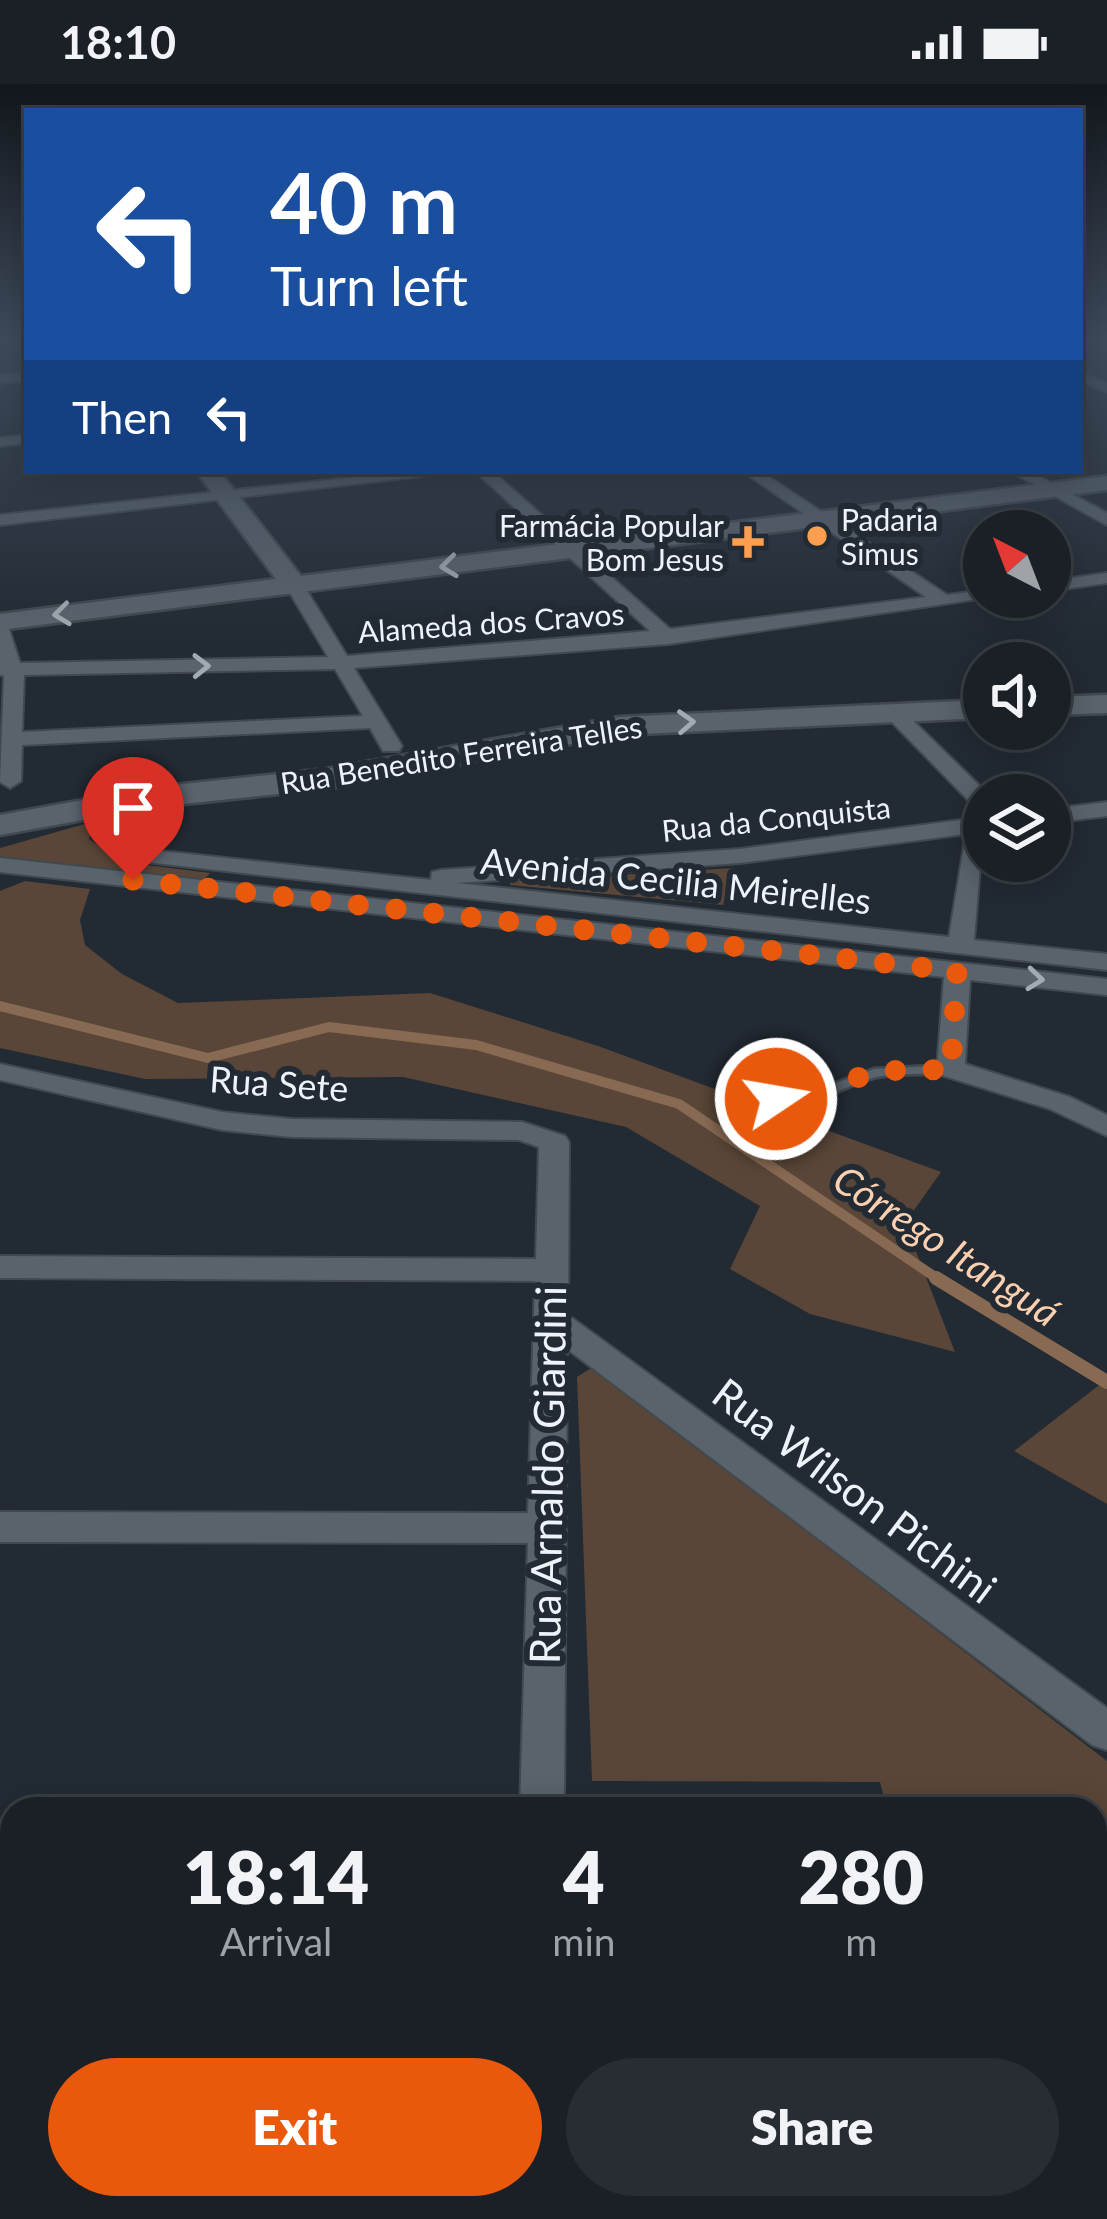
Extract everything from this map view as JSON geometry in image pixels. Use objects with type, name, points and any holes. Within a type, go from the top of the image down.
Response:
[{"type":"main road","points":[[209,474],[295,586]]},
{"type":"main road","points":[[0,625],[1107,482]]},
{"type":"main road","points":[[1071,705],[1107,704]]},
{"type":"main road","name":"Rua Benedito Ferreira Telles","points":[[0,825],[155,796],[326,779],[619,726],[963,710]]},
{"type":"street","points":[[0,520],[429,474]]},
{"type":"street","points":[[486,474],[669,638]]},
{"type":"street","points":[[754,474],[944,601]]},
{"type":"street","points":[[1024,474],[1107,520]]},
{"type":"street","points":[[1071,583],[1107,578]]},
{"type":"street","points":[[295,586],[391,746]]},
{"type":"street","name":"Alameda dos Cravos","points":[[6,669],[343,663],[669,638],[963,598]]},
{"type":"street","points":[[0,625],[13,739],[10,781]]},
{"type":"street","points":[[894,713],[963,782]]},
{"type":"street","points":[[13,739],[376,722]]},
{"type":"street","name":"Avenida Cecilia Meirelles","points":[[155,796],[121,814],[109,829],[112,839],[136,855],[229,880],[359,882],[959,958],[1107,962]]},
{"type":"street","points":[[1071,814],[1107,810]]},
{"type":"street","name":"Rua da Conquista","points":[[359,882],[740,856],[963,828]]},
{"type":"street","points":[[0,866],[229,880],[959,958],[1107,987]]},
{"type":"street","points":[[968,882],[951,1069],[1060,1102],[1107,1127]]},
{"type":"street","name":"Rua Sete","points":[[0,1072],[222,1121],[292,1128],[522,1131],[554,1142]]},
{"type":"street","name":"Rua Arnaldo Giardini","points":[[542,1797],[554,1142]]},
{"type":"street","points":[[0,1267],[549,1270]]},
{"type":"street","name":"Rua Wilson Pichini","points":[[550,1319],[1107,1732]]},
{"type":"street","points":[[0,1527],[548,1528]]},
{"type":"lane","points":[[776,1099],[795,1103],[842,1080],[880,1071],[951,1069]]},
{"type":"shaded area","points":[[95,821],[89,839],[122,862],[210,873],[203,881],[0,857],[0,848]]},
{"type":"shaded area","points":[[735,868],[723,905],[510,885],[510,881]]},
{"type":"shaded area","points":[[25,881],[90,889],[80,920],[85,945],[122,974],[178,1003],[430,993],[598,1046],[941,1172],[905,1223],[955,1352],[810,1314],[730,1269],[760,1206],[626,1127],[403,1077],[145,1079],[0,1048],[0,891]]},
{"type":"shaded area","points":[[593,1367],[1107,1761],[1107,1797],[884,1797],[880,1782],[592,1781],[577,1377]]},
{"type":"shaded area","points":[[1107,1379],[1107,1504],[1014,1451]]},
{"type":"waterway","name":"Córrego Itanguá","points":[[0,1006],[208,1058],[329,1027],[476,1045],[679,1104],[941,1281]]},
{"type":"waterway","name":"Córrego Itanguá","points":[[936,1278],[1107,1382]]},
{"type":"place","name":"Padaria Simus","points":[[817,536]]},
{"type":"place","name":"Farmácia Popular Bom Jesus","points":[[748,542]]},
{"type":"route","points":[[133,880],[957,971],[951,1069],[880,1071],[842,1080],[820,1095],[795,1103],[776,1099]]}]
